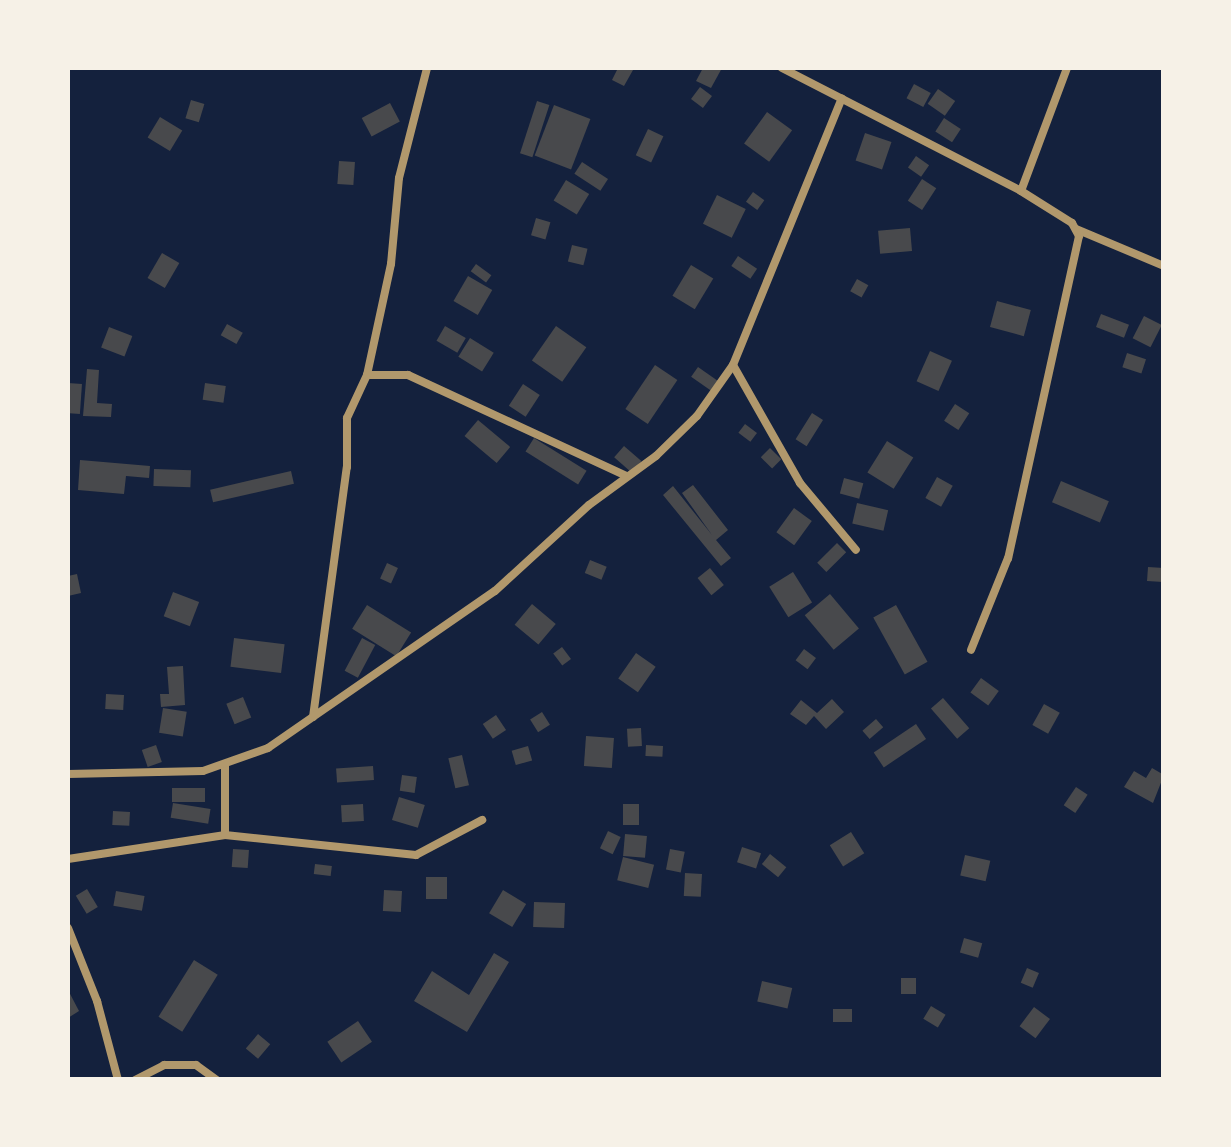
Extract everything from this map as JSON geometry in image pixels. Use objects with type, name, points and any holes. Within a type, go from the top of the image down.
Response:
[{"type":"street","points":[[313,716],[347,467],[347,418],[367,375],[390,264],[399,178],[427,68]]},
{"type":"street","points":[[782,68],[1021,191],[1076,228],[1164,266]]},
{"type":"street","points":[[1021,191],[1067,68]]},
{"type":"street","points":[[68,774],[225,766],[313,716],[495,591],[697,416],[733,365],[842,98]]},
{"type":"street","points":[[971,650],[1008,558],[1051,382],[1076,228]]},
{"type":"street","points":[[733,365],[800,483],[856,550]]},
{"type":"street","points":[[367,375],[408,375],[627,476]]},
{"type":"street","points":[[225,766],[225,835]]},
{"type":"street","points":[[68,858],[225,835],[416,854],[482,820]]},
{"type":"street","points":[[68,928],[98,1001],[118,1080]]},
{"type":"street","points":[[135,1080],[164,1065],[196,1065],[217,1080]]},
{"type":"building","points":[[618,68],[633,70],[624,86],[612,80]]},
{"type":"building","points":[[703,68],[722,68],[711,88],[696,81]]},
{"type":"building","points":[[914,84],[931,93],[923,107],[906,98]]},
{"type":"building","points":[[700,87],[712,96],[703,108],[691,99]]},
{"type":"building","points":[[938,89],[955,101],[945,116],[928,104]]},
{"type":"building","points":[[191,100],[204,104],[199,122],[185,118]]},
{"type":"building","points":[[537,101],[549,105],[532,157],[520,153]]},
{"type":"building","points":[[390,103],[400,122],[372,137],[362,118]]},
{"type":"building","points":[[554,105],[590,119],[571,169],[535,155]]},
{"type":"building","points":[[767,112],[792,130],[769,162],[744,144]]},
{"type":"building","points":[[160,117],[182,130],[170,151],[148,138]]},
{"type":"building","points":[[944,118],[961,129],[952,142],[935,131]]},
{"type":"building","points":[[648,129],[663,136],[651,162],[636,155]]},
{"type":"building","points":[[865,133],[891,142],[882,170],[856,160]]},
{"type":"building","points":[[916,156],[929,165],[921,177],[908,167]]},
{"type":"building","points":[[339,161],[355,162],[353,185],[337,184]]},
{"type":"building","points":[[582,162],[608,179],[600,191],[574,174]]},
{"type":"building","points":[[922,179],[936,188],[922,210],[908,201]]},
{"type":"building","points":[[566,180],[589,194],[577,214],[554,201]]},
{"type":"building","points":[[753,192],[764,200],[757,210],[746,202]]},
{"type":"building","points":[[717,195],[746,209],[732,238],[703,224]]},
{"type":"building","points":[[536,218],[550,222],[545,239],[531,235]]},
{"type":"building","points":[[910,228],[912,251],[880,254],[878,231]]},
{"type":"building","points":[[572,245],[588,249],[583,265],[568,261]]},
{"type":"building","points":[[162,253],[179,263],[165,288],[148,278]]},
{"type":"building","points":[[738,256],[757,269],[750,279],[731,266]]},
{"type":"building","points":[[476,264],[491,275],[486,282],[471,271]]},
{"type":"building","points":[[691,265],[713,278],[695,309],[672,296]]},
{"type":"building","points":[[468,276],[492,290],[478,315],[454,301]]},
{"type":"building","points":[[857,279],[868,285],[862,298],[850,291]]},
{"type":"building","points":[[997,301],[1031,310],[1024,336],[990,327]]},
{"type":"building","points":[[1101,314],[1129,325],[1124,338],[1096,327]]},
{"type":"building","points":[[1144,316],[1162,325],[1150,347],[1133,338]]},
{"type":"building","points":[[227,324],[243,333],[236,344],[221,335]]},
{"type":"building","points":[[445,326],[466,338],[457,353],[436,341]]},
{"type":"building","points":[[556,326],[586,347],[562,382],[532,360]]},
{"type":"building","points":[[109,327],[132,336],[124,356],[101,348]]},
{"type":"building","points":[[470,338],[494,353],[482,371],[458,357]]},
{"type":"building","points":[[930,351],[952,361],[939,391],[917,381]]},
{"type":"building","points":[[1127,353],[1146,359],[1141,373],[1122,367]]},
{"type":"building","points":[[655,365],[677,380],[648,424],[625,409]]},
{"type":"building","points":[[698,367],[718,381],[711,391],[691,377]]},
{"type":"building","points":[[87,369],[99,370],[97,403],[112,404],[111,417],[83,416]]},
{"type":"building","points":[[68,383],[82,384],[80,414],[68,413]]},
{"type":"building","points":[[205,383],[226,386],[223,403],[203,400]]},
{"type":"building","points":[[523,384],[540,395],[526,417],[509,406]]},
{"type":"building","points":[[955,404],[969,413],[958,430],[944,421]]},
{"type":"building","points":[[812,413],[823,420],[807,446],[796,439]]},
{"type":"building","points":[[478,420],[510,447],[497,463],[465,436]]},
{"type":"building","points":[[745,424],[757,433],[750,442],[738,433]]},
{"type":"building","points":[[534,438],[587,471],[578,484],[526,452]]},
{"type":"building","points":[[887,441],[913,457],[894,489],[867,472]]},
{"type":"building","points":[[624,446],[641,461],[632,472],[614,457]]},
{"type":"building","points":[[770,448],[781,459],[772,469],[761,457]]},
{"type":"building","points":[[80,460],[150,466],[149,478],[126,476],[124,494],[78,490]]},
{"type":"building","points":[[154,469],[191,470],[190,487],[153,486]]},
{"type":"building","points":[[291,471],[294,484],[213,502],[210,490]]},
{"type":"building","points":[[937,477],[953,486],[941,507],[925,498]]},
{"type":"building","points":[[844,478],[863,483],[859,499],[840,493]]},
{"type":"building","points":[[1061,481],[1109,501],[1100,522],[1052,502]]},
{"type":"building","points":[[693,485],[728,530],[716,540],[731,558],[721,566],[663,495],[673,486],[712,535],[682,493]]},
{"type":"building","points":[[857,503],[888,510],[883,531],[852,523]]},
{"type":"building","points":[[794,508],[812,521],[794,545],[776,532]]},
{"type":"building","points":[[837,543],[846,552],[826,572],[817,563]]},
{"type":"building","points":[[590,560],[607,567],[601,580],[585,573]]},
{"type":"building","points":[[387,563],[398,568],[391,583],[380,579]]},
{"type":"building","points":[[1148,567],[1164,568],[1163,582],[1147,581]]},
{"type":"building","points":[[710,568],[724,585],[711,595],[698,578]]},
{"type":"building","points":[[793,572],[812,603],[788,617],[769,587]]},
{"type":"building","points":[[77,574],[81,593],[68,596],[68,576]]},
{"type":"building","points":[[173,592],[199,602],[190,626],[164,616]]},
{"type":"building","points":[[830,594],[859,628],[834,650],[805,615]]},
{"type":"building","points":[[532,604],[556,624],[538,645],[515,625]]},
{"type":"building","points":[[367,605],[411,633],[396,656],[352,629]]},
{"type":"building","points":[[896,605],[928,662],[905,674],[873,618]]},
{"type":"building","points":[[234,638],[285,644],[281,673],[230,667]]},
{"type":"building","points":[[362,638],[375,645],[358,678],[345,671]]},
{"type":"building","points":[[562,647],[571,659],[562,666],[553,654]]},
{"type":"building","points":[[804,649],[816,658],[808,669],[796,660]]},
{"type":"building","points":[[636,653],[656,667],[638,692],[618,678]]},
{"type":"building","points":[[183,666],[185,705],[161,707],[160,694],[169,694],[167,667]]},
{"type":"building","points":[[981,678],[999,691],[988,705],[970,693]]},
{"type":"building","points":[[106,694],[124,695],[123,710],[105,709]]},
{"type":"building","points":[[243,697],[251,717],[235,724],[226,704]]},
{"type":"building","points":[[943,698],[969,728],[957,739],[931,708]]},
{"type":"building","points":[[832,699],[844,712],[826,729],[814,716],[806,725],[790,714],[801,700],[817,713]]},
{"type":"building","points":[[1044,704],[1060,713],[1048,734],[1032,725]]},
{"type":"building","points":[[163,708],[187,712],[183,736],[159,733]]},
{"type":"building","points":[[542,712],[550,725],[538,732],[530,719]]},
{"type":"building","points":[[496,715],[506,730],[493,739],[483,724]]},
{"type":"building","points":[[876,719],[883,727],[870,739],[862,731]]},
{"type":"building","points":[[916,724],[926,739],[884,767],[874,753]]},
{"type":"building","points":[[641,728],[642,746],[628,747],[627,729]]},
{"type":"building","points":[[586,736],[614,738],[612,768],[584,766]]},
{"type":"building","points":[[156,745],[162,762],[148,767],[142,750]]},
{"type":"building","points":[[646,745],[663,746],[662,757],[645,756]]},
{"type":"building","points":[[528,746],[532,760],[516,765],[512,751]]},
{"type":"building","points":[[462,755],[469,785],[455,788],[448,758]]},
{"type":"building","points":[[373,766],[374,780],[337,783],[336,769]]},
{"type":"building","points":[[1152,768],[1164,775],[1153,803],[1124,787],[1134,771],[1146,778]]},
{"type":"building","points":[[402,775],[417,777],[415,793],[400,791]]},
{"type":"building","points":[[1076,787],[1088,795],[1075,813],[1064,805]]},
{"type":"building","points":[[172,788],[205,788],[205,802],[172,802]]},
{"type":"building","points":[[399,797],[425,805],[418,828],[392,820]]},
{"type":"building","points":[[173,803],[211,809],[208,824],[171,818]]},
{"type":"building","points":[[363,804],[364,821],[342,822],[341,805]]},
{"type":"building","points":[[623,804],[639,804],[639,825],[623,825]]},
{"type":"building","points":[[113,811],[130,812],[129,826],[112,825]]},
{"type":"building","points":[[608,831],[621,837],[613,854],[600,848]]},
{"type":"building","points":[[851,832],[864,853],[843,866],[830,845]]},
{"type":"building","points":[[625,834],[647,836],[645,858],[623,856]]},
{"type":"building","points":[[742,847],[761,853],[756,868],[737,862]]},
{"type":"building","points":[[233,849],[249,850],[248,868],[232,867]]},
{"type":"building","points":[[670,849],[685,852],[681,872],[666,870]]},
{"type":"building","points":[[770,854],[786,867],[778,877],[762,864]]},
{"type":"building","points":[[965,855],[990,861],[986,881],[960,875]]},
{"type":"building","points":[[623,857],[654,865],[648,888],[617,880]]},
{"type":"building","points":[[315,864],[332,866],[331,876],[314,874]]},
{"type":"building","points":[[685,873],[702,874],[701,897],[684,896]]},
{"type":"building","points":[[426,877],[447,877],[447,899],[426,899]]},
{"type":"building","points":[[87,889],[98,907],[87,914],[76,896]]},
{"type":"building","points":[[384,890],[402,891],[401,912],[383,911]]},
{"type":"building","points":[[503,890],[526,904],[512,927],[489,913]]},
{"type":"building","points":[[116,891],[145,896],[142,911],[113,906]]},
{"type":"building","points":[[534,902],[565,903],[564,928],[533,927]]},
{"type":"building","points":[[964,938],[982,943],[978,958],[960,952]]},
{"type":"building","points":[[494,953],[509,962],[467,1032],[414,1001],[432,971],[469,995]]},
{"type":"building","points":[[194,960],[218,975],[182,1032],[158,1017]]},
{"type":"building","points":[[1027,968],[1039,973],[1033,988],[1021,983]]},
{"type":"building","points":[[901,978],[916,978],[916,994],[901,994]]},
{"type":"building","points":[[762,981],[792,988],[787,1008],[757,1001]]},
{"type":"building","points":[[68,990],[79,1011],[68,1018]]},
{"type":"building","points":[[931,1006],[946,1015],[938,1028],[923,1019]]},
{"type":"building","points":[[1034,1007],[1050,1019],[1036,1038],[1020,1026]]},
{"type":"building","points":[[833,1009],[852,1009],[852,1022],[833,1022]]},
{"type":"building","points":[[358,1021],[372,1042],[341,1062],[327,1042]]},
{"type":"building","points":[[258,1034],[270,1044],[258,1059],[246,1049]]}]
